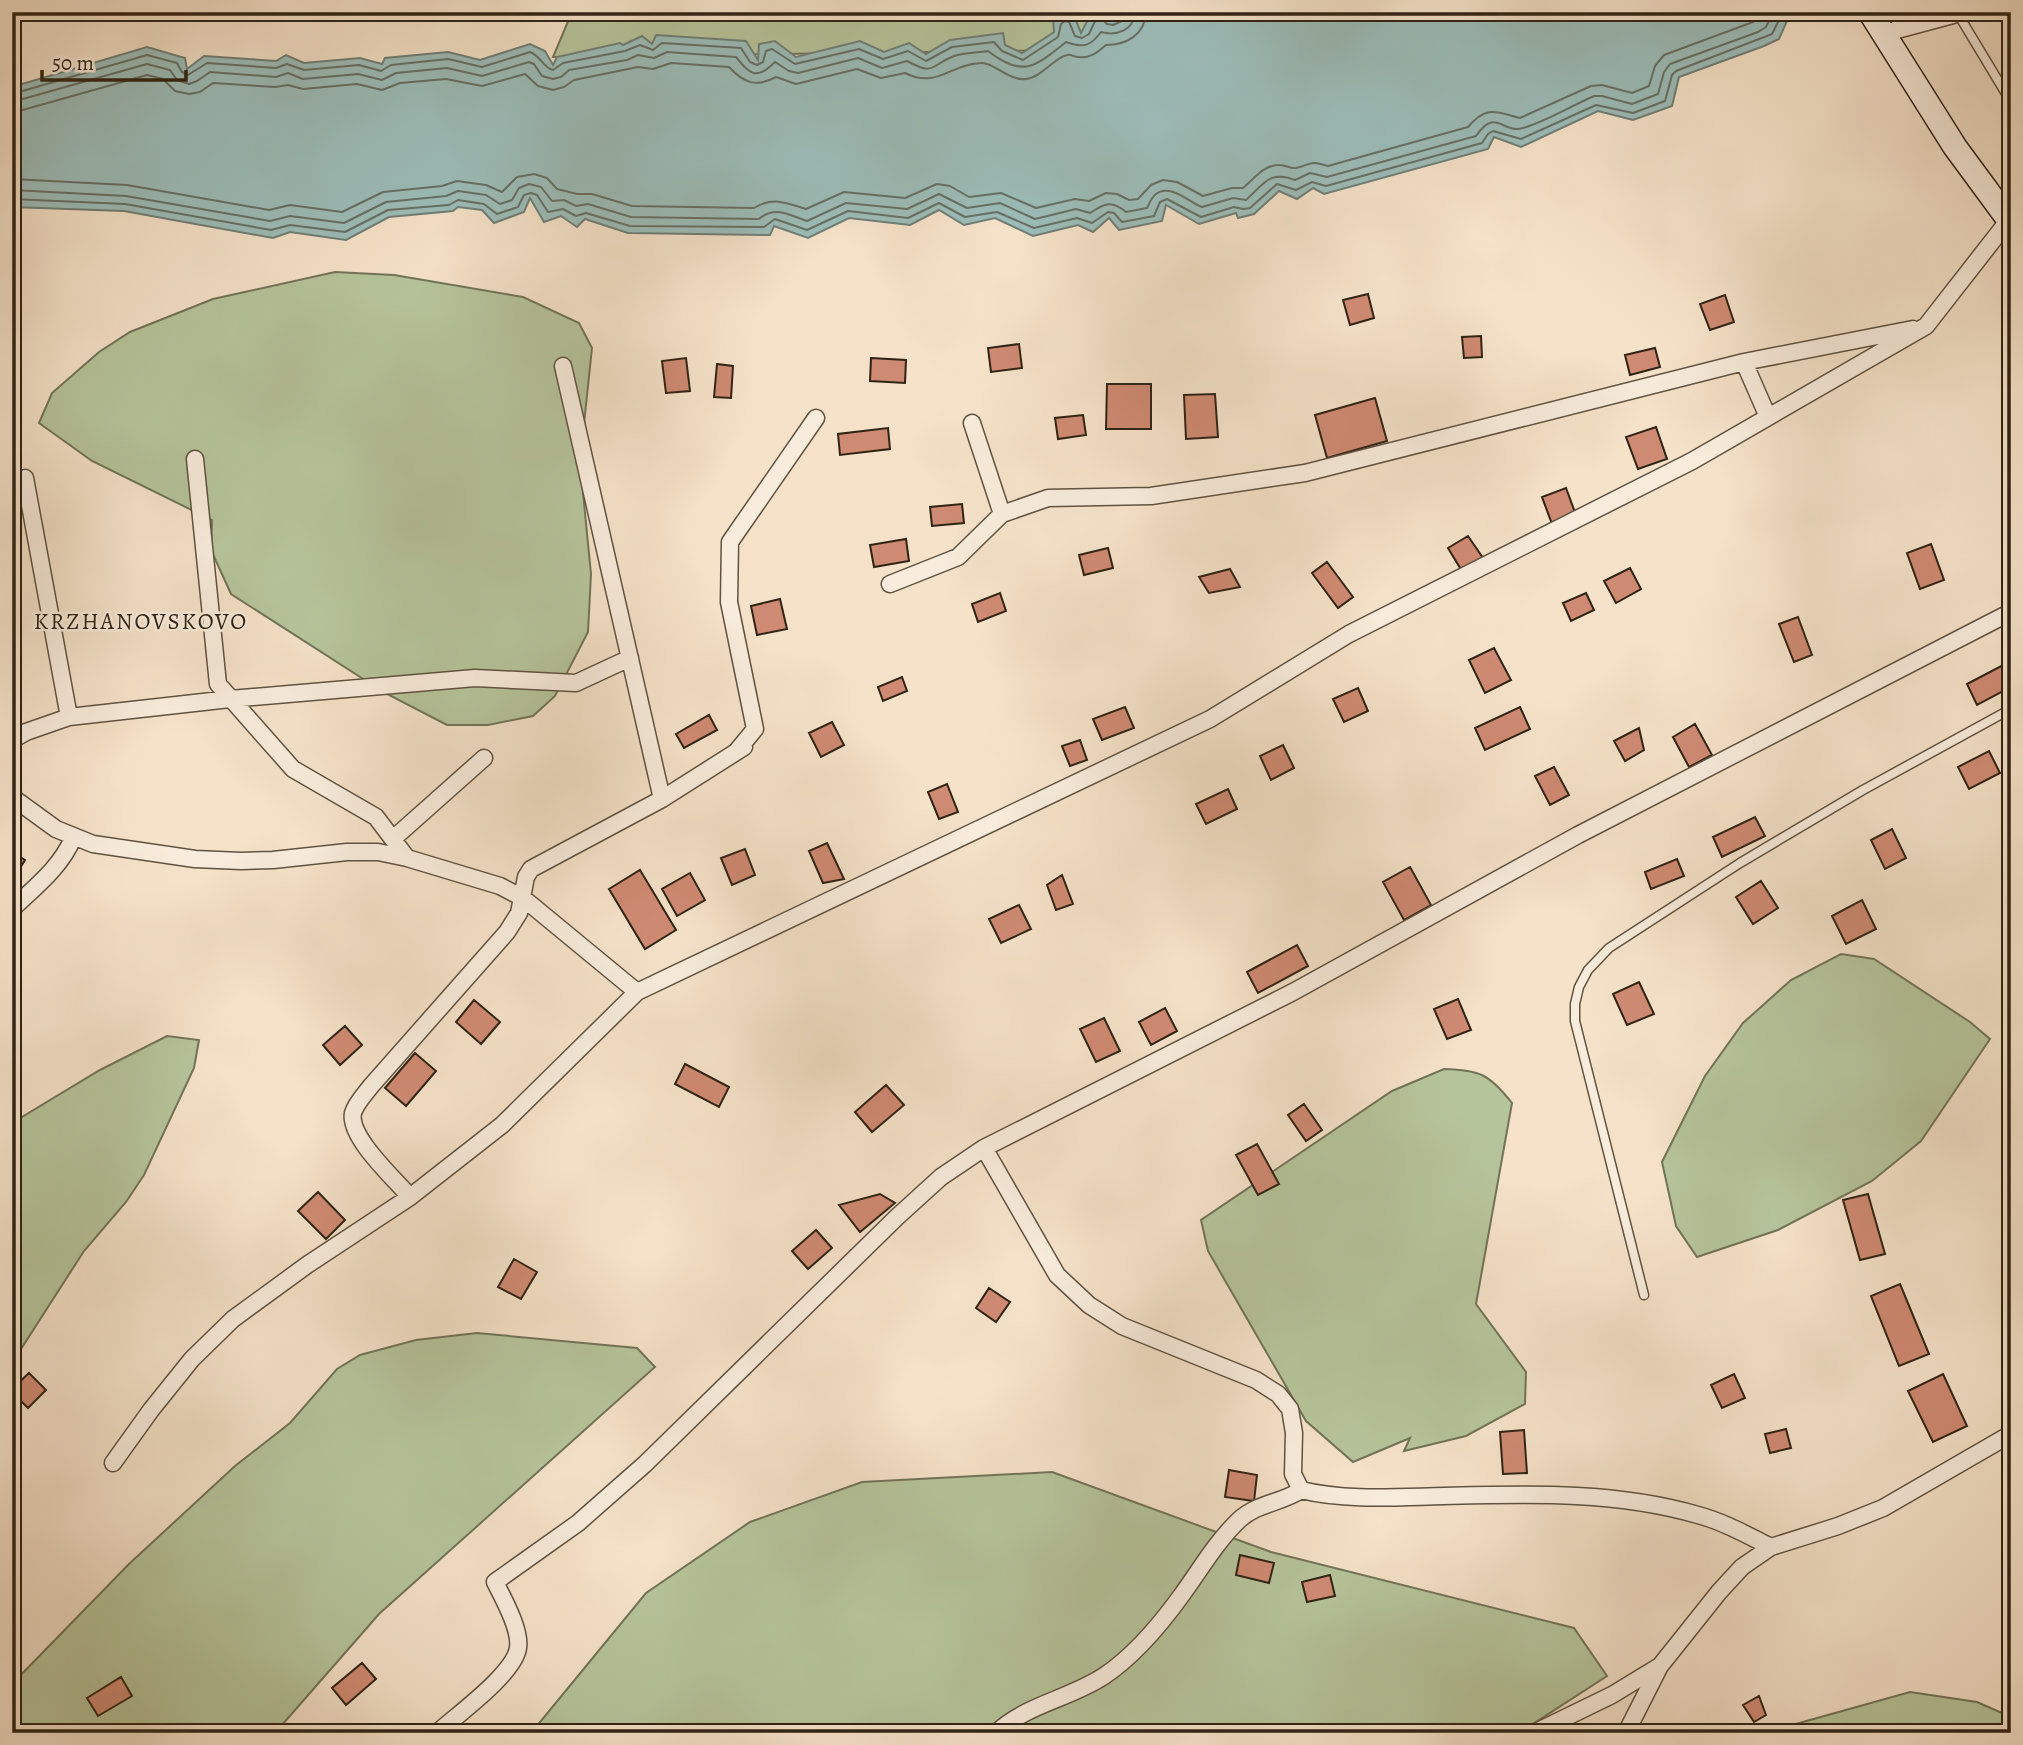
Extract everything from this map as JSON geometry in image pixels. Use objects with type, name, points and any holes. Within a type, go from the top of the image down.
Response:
[{"type":"street","points":[[113,1463],[192,1359],[233,1319],[307,1265],[411,1197],[502,1125],[637,992],[1209,719],[1349,634],[1692,461],[1926,327],[2009,222],[1955,148],[1870,12]]},
{"type":"street","points":[[1882,34],[1961,13]]},
{"type":"street","points":[[890,584],[958,556],[1002,514],[1048,498],[1151,496],[1305,473],[1744,362],[1926,327]]},
{"type":"street","points":[[1744,362],[1769,417]]},
{"type":"street","points":[[563,366],[662,799]]},
{"type":"street","points":[[411,1197],[362,1142],[354,1129],[353,1114],[371,1086],[506,932],[519,913],[526,877],[531,869],[662,799],[739,750],[755,729],[729,602],[730,542],[816,418]]},
{"type":"street","points":[[972,423],[1002,514]]},
{"type":"street","points":[[195,459],[218,684],[293,769],[376,817],[407,858]]},
{"type":"street","points":[[25,478],[69,717]]},
{"type":"street","points":[[437,1733],[508,1671],[519,1647],[512,1614],[495,1582],[578,1523],[635,1472],[941,1177],[984,1148],[1293,992],[1590,828],[2011,612]]},
{"type":"street","points":[[12,740],[26,732],[69,717],[230,698],[475,678],[576,683],[630,658]]},
{"type":"street","points":[[394,838],[484,758]]},
{"type":"street","points":[[12,797],[73,838],[138,852],[195,859],[273,860],[348,852],[378,852],[500,886],[523,898],[637,992]]},
{"type":"street","points":[[12,909],[54,869],[67,852],[73,838]]},
{"type":"street","points":[[984,1148],[1057,1275],[1089,1305],[1122,1326],[1256,1380],[1278,1394],[1290,1409],[1294,1433],[1293,1474],[1301,1490]]},
{"type":"street","points":[[1626,1733],[1660,1666],[1742,1567],[1771,1547],[1838,1526],[1883,1508],[2011,1434]]},
{"type":"street","points":[[996,1733],[1033,1707],[1072,1693],[1104,1676],[1145,1640],[1180,1598],[1217,1544],[1240,1519],[1256,1508],[1290,1497],[1301,1490],[1320,1495],[1568,1495],[1662,1506],[1736,1529],[1771,1547]]},
{"type":"street","points":[[1534,1733],[1612,1695],[1660,1666]]},
{"type":"lane","points":[[1882,34],[1915,12]]},
{"type":"lane","points":[[1961,13],[2011,102]]},
{"type":"lane","points":[[1644,1295],[1575,1021],[1579,988],[1588,970],[1609,948],[1740,863],[1863,790],[2011,709]]},
{"type":"green space","points":[[572,12],[1234,12],[1138,49],[553,57]]},
{"type":"green space","points":[[335,272],[394,275],[523,297],[579,323],[592,348],[580,462],[591,574],[588,632],[555,696],[533,716],[488,725],[447,725],[385,693],[231,594],[211,550],[212,520],[92,461],[39,423],[52,393],[99,352],[130,332],[213,299]]},
{"type":"green space","points":[[1841,954],[1874,959],[1970,1022],[1990,1039],[1921,1141],[1872,1181],[1778,1230],[1697,1257],[1676,1226],[1662,1162],[1705,1076],[1743,1023],[1791,980]]},
{"type":"green space","points":[[167,1036],[199,1040],[194,1068],[144,1175],[126,1202],[84,1251],[12,1363],[12,1123],[100,1070]]},
{"type":"green space","points":[[1444,1069],[1483,1076],[1497,1086],[1512,1103],[1476,1304],[1526,1372],[1525,1404],[1466,1436],[1404,1451],[1410,1438],[1353,1462],[1306,1421],[1208,1251],[1201,1220],[1392,1091]]},
{"type":"green space","points":[[477,1333],[637,1348],[655,1367],[379,1614],[275,1733],[12,1733],[12,1684],[129,1564],[235,1466],[290,1423],[337,1369],[360,1355],[416,1340]]},
{"type":"green space","points":[[1052,1472],[1271,1552],[1574,1628],[1607,1676],[1519,1733],[531,1733],[646,1593],[750,1522],[862,1482]]},
{"type":"green space","points":[[1910,1692],[1977,1702],[2011,1717],[2011,1733],[1771,1733],[1785,1727]]},
{"type":"water","points":[[1107,12],[1110,19],[1140,12],[1157,16],[1162,12],[1791,12],[1779,39],[1679,77],[1672,106],[1633,120],[1598,111],[1521,147],[1494,137],[1488,149],[1324,194],[1313,188],[1297,199],[1279,191],[1254,214],[1238,218],[1236,213],[1199,224],[1166,205],[1162,221],[1119,230],[1109,218],[1093,232],[1078,225],[1033,236],[995,218],[964,225],[939,210],[910,225],[849,218],[808,238],[774,226],[770,235],[628,233],[585,219],[577,227],[561,216],[544,222],[530,198],[524,212],[494,223],[482,210],[458,207],[453,211],[389,217],[346,240],[290,232],[273,238],[124,211],[12,207],[12,87],[147,47],[185,58],[187,69],[204,56],[276,61],[286,55],[304,63],[360,58],[382,64],[385,58],[448,52],[480,60],[530,44],[545,51],[553,65],[557,57],[620,43],[623,45],[642,36],[652,44],[656,35],[746,41],[758,60],[759,44],[775,41],[796,57],[860,41],[884,52],[909,43],[926,54],[950,40],[1003,33],[1005,45],[1022,53],[1054,32],[1053,17],[1073,13],[1081,33],[1091,14]]},
{"type":"building","points":[[1368,294],[1374,318],[1350,325],[1343,300]]},
{"type":"building","points":[[1725,295],[1734,322],[1710,330],[1700,304]]},
{"type":"building","points":[[1481,336],[1482,357],[1464,358],[1462,337]]},
{"type":"building","points":[[1019,344],[1022,368],[991,372],[988,348]]},
{"type":"building","points":[[1655,348],[1660,367],[1630,375],[1625,355]]},
{"type":"building","points":[[686,358],[690,391],[666,393],[662,361]]},
{"type":"building","points":[[871,358],[906,360],[905,383],[870,381]]},
{"type":"building","points":[[717,364],[733,366],[731,398],[714,397]]},
{"type":"building","points":[[1107,384],[1151,384],[1151,429],[1106,429]]},
{"type":"building","points":[[1215,394],[1218,437],[1186,439],[1184,395]]},
{"type":"building","points":[[1375,398],[1387,441],[1327,458],[1315,415]]},
{"type":"building","points":[[1083,415],[1086,435],[1058,439],[1055,418]]},
{"type":"building","points":[[1656,427],[1667,459],[1638,469],[1626,437]]},
{"type":"building","points":[[888,428],[890,449],[840,455],[838,434]]},
{"type":"building","points":[[1566,488],[1576,515],[1552,524],[1542,497]]},
{"type":"building","points":[[962,504],[964,523],[932,526],[930,507]]},
{"type":"building","points":[[1468,536],[1483,558],[1462,571],[1448,548]]},
{"type":"building","points":[[906,539],[909,561],[874,567],[870,545]]},
{"type":"building","points":[[1931,544],[1944,580],[1920,589],[1907,553]]},
{"type":"building","points":[[1108,548],[1113,568],[1084,575],[1079,555]]},
{"type":"building","points":[[1327,562],[1353,597],[1338,608],[1312,573]]},
{"type":"building","points":[[1630,568],[1641,589],[1616,603],[1604,581]]},
{"type":"building","points":[[1230,569],[1240,587],[1209,593],[1199,577]]},
{"type":"building","points":[[1000,593],[1006,611],[978,622],[972,604]]},
{"type":"building","points":[[1586,593],[1594,610],[1571,621],[1563,603]]},
{"type":"building","points":[[780,599],[787,629],[757,635],[751,606]]},
{"type":"building","points":[[1798,617],[1812,655],[1794,662],[1779,624]]},
{"type":"building","points":[[1494,648],[1511,680],[1485,693],[1469,660]]},
{"type":"building","points":[[2011,661],[2011,687],[1977,705],[1967,684]]},
{"type":"building","points":[[902,677],[907,691],[883,701],[878,687]]},
{"type":"building","points":[[1358,688],[1368,711],[1344,722],[1333,699]]},
{"type":"building","points":[[1125,707],[1134,728],[1102,740],[1093,719]]},
{"type":"building","points":[[1520,707],[1530,729],[1485,750],[1475,728]]},
{"type":"building","points":[[709,715],[717,730],[684,748],[676,734]]},
{"type":"building","points":[[832,722],[844,745],[821,757],[809,733]]},
{"type":"building","points":[[1695,724],[1712,755],[1689,767],[1673,737]]},
{"type":"building","points":[[1639,728],[1644,750],[1625,761],[1614,741]]},
{"type":"building","points":[[1080,740],[1087,760],[1070,766],[1062,746]]},
{"type":"building","points":[[1283,745],[1294,768],[1271,780],[1260,756]]},
{"type":"building","points":[[1989,751],[2000,773],[1969,789],[1958,767]]},
{"type":"building","points":[[1554,767],[1569,795],[1550,805],[1535,776]]},
{"type":"building","points":[[947,784],[958,812],[939,819],[928,792]]},
{"type":"building","points":[[1228,789],[1237,809],[1206,824],[1196,804]]},
{"type":"building","points":[[1755,817],[1765,836],[1722,857],[1713,837]]},
{"type":"building","points":[[1892,829],[1906,858],[1885,869],[1871,840]]},
{"type":"building","points":[[827,843],[844,879],[823,883],[809,851]]},
{"type":"building","points":[[745,849],[755,875],[732,885],[721,858]]},
{"type":"building","points":[[12,852],[25,860],[12,881]]},
{"type":"building","points":[[1677,859],[1684,876],[1651,889],[1645,872]]},
{"type":"building","points":[[1410,867],[1431,905],[1404,920],[1383,882]]},
{"type":"building","points":[[640,870],[676,930],[645,949],[609,889]]},
{"type":"building","points":[[690,873],[705,900],[677,916],[662,889]]},
{"type":"building","points":[[1062,875],[1073,904],[1056,910],[1047,885]]},
{"type":"building","points":[[1761,881],[1778,908],[1753,924],[1736,897]]},
{"type":"building","points":[[1862,900],[1876,929],[1846,944],[1832,916]]},
{"type":"building","points":[[1019,905],[1031,929],[1001,943],[989,919]]},
{"type":"building","points":[[1297,945],[1308,966],[1258,993],[1247,972]]},
{"type":"building","points":[[1639,982],[1654,1014],[1627,1025],[1613,994]]},
{"type":"building","points":[[1458,999],[1471,1030],[1447,1039],[1434,1009]]},
{"type":"building","points":[[474,1000],[500,1022],[481,1044],[456,1022]]},
{"type":"building","points":[[1165,1008],[1177,1031],[1151,1045],[1139,1022]]},
{"type":"building","points":[[1104,1018],[1120,1051],[1096,1062],[1080,1029]]},
{"type":"building","points":[[345,1026],[362,1045],[340,1065],[323,1045]]},
{"type":"building","points":[[415,1053],[436,1071],[406,1106],[385,1088]]},
{"type":"building","points":[[685,1064],[729,1087],[719,1107],[675,1084]]},
{"type":"building","points":[[886,1085],[904,1105],[872,1132],[855,1112]]},
{"type":"building","points":[[1304,1104],[1322,1130],[1306,1141],[1288,1115]]},
{"type":"building","points":[[1257,1144],[1279,1184],[1258,1195],[1236,1155]]},
{"type":"building","points":[[318,1192],[345,1220],[326,1239],[298,1211]]},
{"type":"building","points":[[880,1194],[895,1203],[860,1232],[839,1205]]},
{"type":"building","points":[[1868,1194],[1885,1254],[1860,1260],[1843,1200]]},
{"type":"building","points":[[816,1230],[832,1248],[808,1269],[792,1251]]},
{"type":"building","points":[[514,1259],[537,1272],[521,1299],[498,1287]]},
{"type":"building","points":[[1900,1284],[1929,1354],[1899,1366],[1871,1296]]},
{"type":"building","points":[[989,1288],[1010,1302],[996,1322],[976,1308]]},
{"type":"building","points":[[29,1373],[46,1390],[28,1408],[12,1389]]},
{"type":"building","points":[[1734,1374],[1745,1398],[1722,1408],[1711,1385]]},
{"type":"building","points":[[1943,1374],[1967,1426],[1933,1442],[1908,1391]]},
{"type":"building","points":[[1786,1429],[1791,1448],[1770,1453],[1765,1434]]},
{"type":"building","points":[[1524,1430],[1527,1473],[1503,1474],[1500,1432]]},
{"type":"building","points":[[1229,1470],[1257,1475],[1254,1501],[1225,1497]]},
{"type":"building","points":[[1240,1555],[1274,1563],[1269,1583],[1236,1575]]},
{"type":"building","points":[[1330,1575],[1335,1596],[1307,1602],[1302,1582]]},
{"type":"building","points":[[362,1663],[376,1679],[346,1705],[332,1688]]},
{"type":"building","points":[[121,1677],[132,1696],[98,1716],[87,1698]]},
{"type":"building","points":[[1759,1696],[1766,1715],[1754,1722],[1743,1705]]},
{"type":"district","name":"KRZHANOVSKOVO","points":[[141,621]]}]
